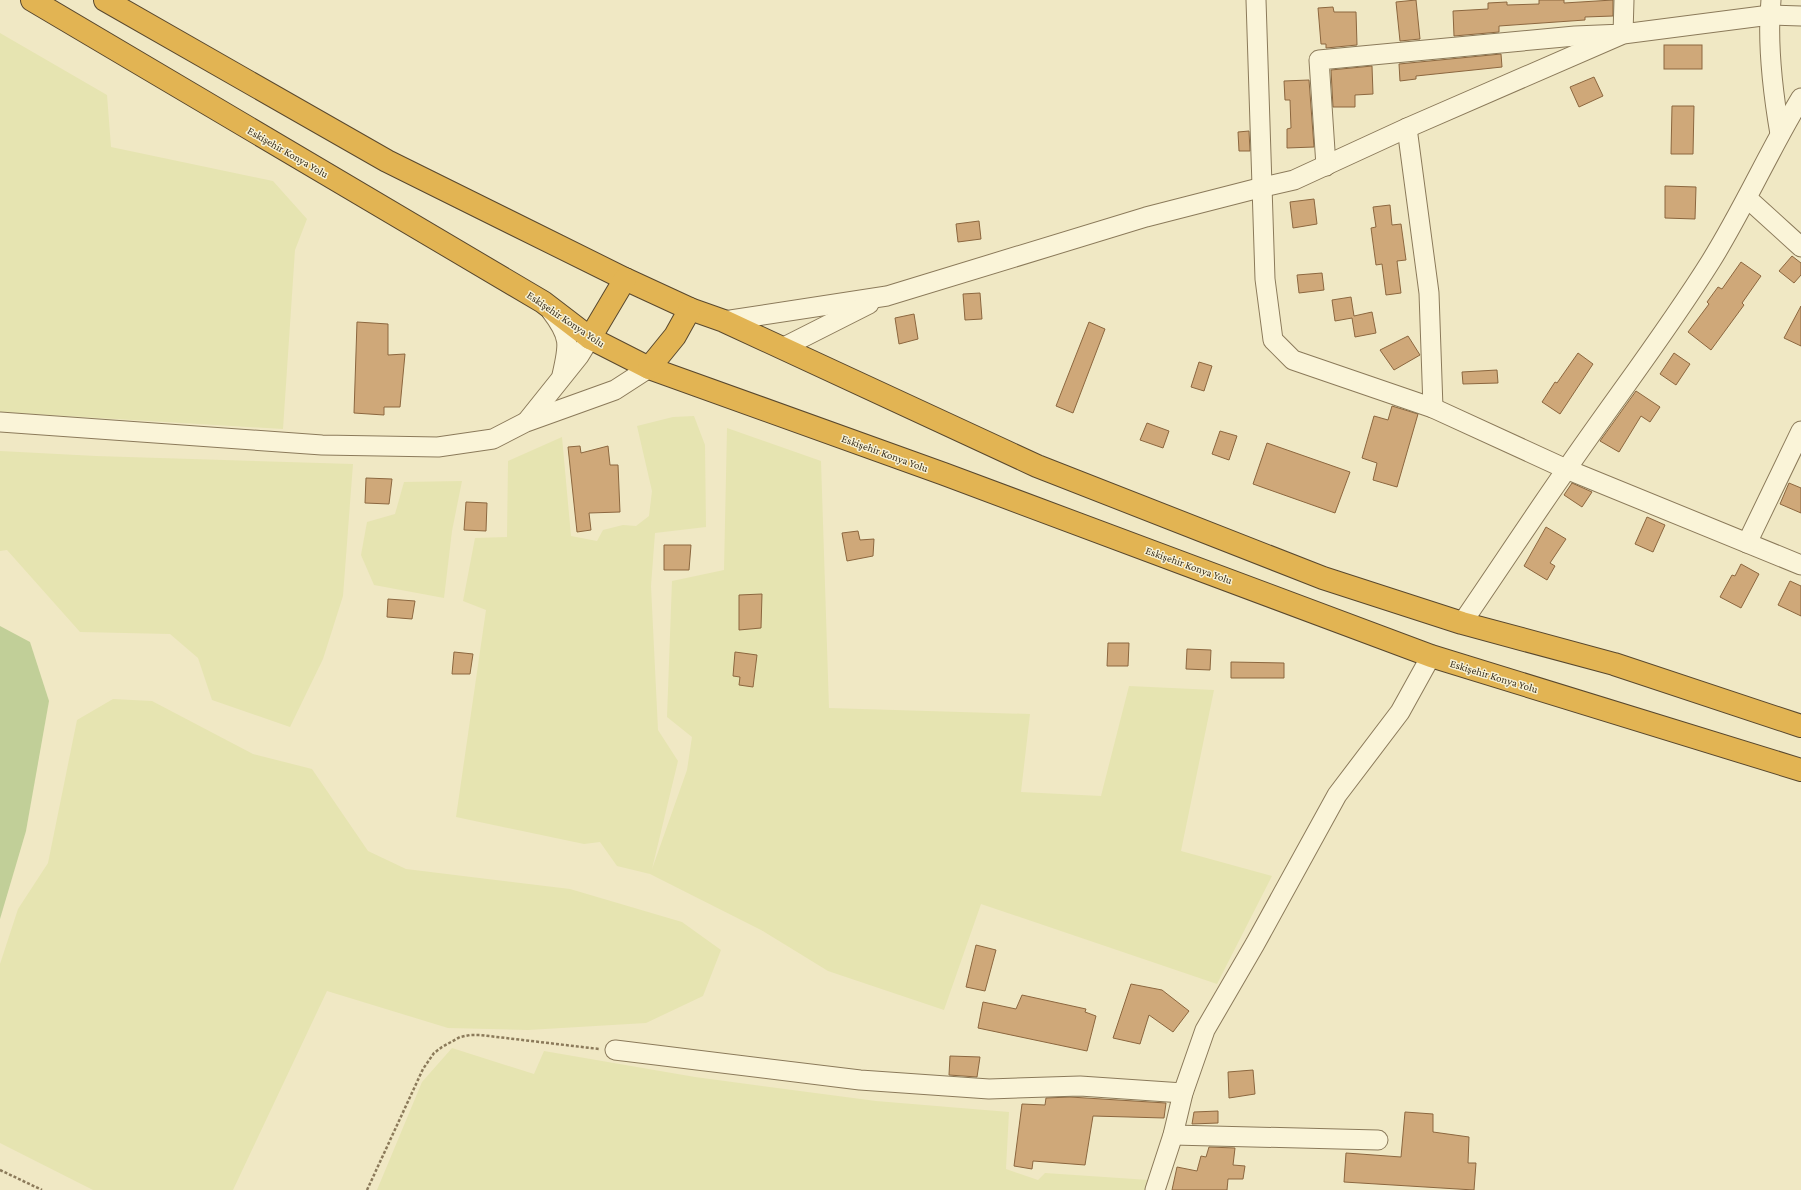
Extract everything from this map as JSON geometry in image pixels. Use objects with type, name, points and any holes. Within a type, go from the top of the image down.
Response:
[{"type":"highway","name":"Eskişehir Konya Yolu","points":[[32,0],[543,302],[590,338],[649,368],[944,474],[1431,656],[1801,770]]},
{"type":"highway","points":[[105,0],[387,160],[625,279],[690,309],[724,320],[1037,466],[1323,578],[1462,623],[1614,664],[1801,726]]},
{"type":"highway","points":[[590,338],[625,279]]},
{"type":"highway","points":[[649,368],[675,336],[690,309]]},
{"type":"street","points":[[1256,0],[1265,280],[1273,340],[1293,360],[1433,408],[1566,469],[1801,565]]},
{"type":"street","points":[[1623,34],[1624,0]]},
{"type":"street","points":[[1326,166],[1319,60],[1575,36],[1623,34],[1770,7],[1801,16]]},
{"type":"street","points":[[1770,7],[1774,102],[1780,134]]},
{"type":"street","points":[[724,320],[884,296],[1146,217],[1294,180],[1407,128],[1623,34]]},
{"type":"street","points":[[1462,623],[1566,469],[1662,336],[1712,260],[1801,98]]},
{"type":"street","points":[[1407,128],[1429,293],[1433,408]]},
{"type":"street","points":[[1747,198],[1801,247]]},
{"type":"street","points":[[782,348],[884,296]]},
{"type":"street","points":[[543,302],[563,327],[567,350],[561,380]]},
{"type":"street","points":[[526,422],[561,380],[590,338]]},
{"type":"street","points":[[0,422],[322,446],[438,447],[493,438],[526,422],[616,390],[649,368]]},
{"type":"street","points":[[1747,543],[1801,431]]},
{"type":"street","points":[[1155,1190],[1173,1135],[1183,1093],[1205,1030],[1255,944],[1337,795],[1400,712],[1431,656]]},
{"type":"street","points":[[615,1050],[860,1080],[989,1089],[1080,1086],[1183,1093]]},
{"type":"street","points":[[1173,1135],[1378,1140]]},
{"type":"path","points":[[367,1190],[423,1069],[434,1053],[450,1041],[460,1037],[480,1035],[615,1050]]},
{"type":"path","points":[[0,1170],[42,1190]]},
{"type":"shaded area","points":[[0,33],[107,95],[111,147],[273,181],[307,219],[295,250],[283,429],[0,412]]},
{"type":"shaded area","points":[[694,416],[705,445],[706,527],[655,533],[651,586],[658,730],[678,761],[652,869],[687,770],[692,737],[667,717],[672,581],[724,570],[727,428],[821,461],[829,708],[1030,714],[1021,792],[1101,796],[1129,686],[1214,690],[1181,851],[1272,876],[1217,984],[981,904],[944,1010],[828,971],[761,930],[650,874],[617,866],[600,842],[584,844],[456,817],[486,610],[463,601],[475,538],[507,537],[508,461],[562,437],[571,536],[597,541],[603,530],[623,525],[636,526],[649,516],[652,491],[637,426],[673,417]]},
{"type":"shaded area","points":[[0,451],[96,456],[353,464],[343,596],[323,659],[290,727],[212,700],[198,658],[170,634],[80,632],[7,550],[0,551]]},
{"type":"shaded area","points":[[462,481],[452,531],[444,598],[374,585],[361,555],[367,522],[395,514],[404,482]]},
{"type":"shaded area","points":[[113,699],[152,701],[253,754],[312,769],[368,851],[406,869],[570,889],[682,922],[721,950],[703,996],[646,1023],[528,1030],[448,1028],[327,991],[233,1190],[93,1190],[0,1143],[0,964],[18,909],[48,863],[77,720]]},
{"type":"shaded area","points":[[452,1048],[534,1074],[544,1051],[695,1077],[876,1101],[1009,1112],[1006,1169],[1038,1180],[1045,1173],[1149,1180],[1145,1190],[377,1190],[422,1082]]},
{"type":"green space","points":[[0,626],[30,642],[49,701],[26,831],[0,919]]},
{"type":"building","points":[[1416,0],[1420,39],[1400,41],[1396,2]]},
{"type":"building","points":[[1539,0],[1564,0],[1564,3],[1613,0],[1613,16],[1585,17],[1585,20],[1499,26],[1499,32],[1454,36],[1453,11],[1488,9],[1488,3],[1507,2],[1507,5],[1539,4]]},
{"type":"building","points":[[1333,7],[1334,12],[1356,12],[1357,45],[1326,48],[1326,44],[1321,44],[1318,8]]},
{"type":"building","points":[[1664,45],[1702,45],[1702,69],[1664,69]]},
{"type":"building","points":[[1501,54],[1502,67],[1416,76],[1416,79],[1400,81],[1399,64]]},
{"type":"building","points":[[1372,66],[1373,94],[1355,95],[1355,107],[1333,107],[1331,70]]},
{"type":"building","points":[[1594,77],[1603,96],[1579,107],[1570,87]]},
{"type":"building","points":[[1309,80],[1314,147],[1287,148],[1287,129],[1291,128],[1290,100],[1285,100],[1284,81]]},
{"type":"building","points":[[1672,106],[1694,106],[1693,154],[1671,154]]},
{"type":"building","points":[[1249,131],[1250,151],[1239,151],[1238,132]]},
{"type":"building","points":[[1665,186],[1696,187],[1695,219],[1665,218]]},
{"type":"building","points":[[1314,199],[1317,224],[1293,228],[1290,202]]},
{"type":"building","points":[[1390,205],[1392,225],[1401,224],[1406,260],[1397,261],[1401,293],[1386,295],[1382,264],[1376,265],[1371,228],[1376,227],[1373,207]]},
{"type":"building","points":[[979,221],[981,239],[958,242],[956,224]]},
{"type":"building","points":[[1792,256],[1801,263],[1801,275],[1794,283],[1779,271]]},
{"type":"building","points":[[1741,262],[1761,276],[1742,303],[1744,305],[1711,350],[1688,332],[1709,304],[1707,302],[1718,287],[1722,289]]},
{"type":"building","points":[[1322,273],[1324,290],[1299,293],[1297,275]]},
{"type":"building","points":[[980,293],[982,319],[965,320],[963,294]]},
{"type":"building","points":[[1351,297],[1354,316],[1372,312],[1376,333],[1355,337],[1352,318],[1335,321],[1332,300]]},
{"type":"building","points":[[1801,306],[1801,346],[1784,338]]},
{"type":"building","points":[[914,314],[918,339],[899,344],[895,318]]},
{"type":"building","points":[[357,322],[388,324],[388,355],[405,354],[400,407],[384,407],[384,415],[354,413]]},
{"type":"building","points":[[1089,322],[1105,329],[1073,413],[1056,406]]},
{"type":"building","points":[[1408,336],[1420,355],[1394,370],[1380,350]]},
{"type":"building","points":[[1578,353],[1593,364],[1560,414],[1542,402],[1555,382],[1557,383]]},
{"type":"building","points":[[1674,353],[1690,364],[1676,385],[1660,374]]},
{"type":"building","points":[[1199,362],[1212,366],[1204,391],[1191,387]]},
{"type":"building","points":[[1497,370],[1498,383],[1463,384],[1462,372]]},
{"type":"building","points":[[1636,391],[1660,407],[1650,422],[1641,416],[1619,452],[1600,441]]},
{"type":"building","points":[[1392,406],[1418,414],[1397,487],[1373,480],[1377,463],[1362,458],[1374,416],[1388,420]]},
{"type":"building","points":[[1147,423],[1169,431],[1163,448],[1140,440]]},
{"type":"building","points":[[1220,431],[1237,436],[1229,460],[1212,454]]},
{"type":"building","points":[[1267,443],[1350,472],[1335,513],[1253,484]]},
{"type":"building","points":[[580,446],[581,453],[608,446],[610,465],[618,465],[620,512],[589,513],[591,530],[577,532],[568,447]]},
{"type":"building","points":[[366,478],[392,479],[389,504],[365,503]]},
{"type":"building","points":[[1572,483],[1592,492],[1582,507],[1564,495]]},
{"type":"building","points":[[1789,483],[1801,488],[1801,513],[1780,504]]},
{"type":"building","points":[[466,502],[487,503],[486,531],[464,530]]},
{"type":"building","points":[[1647,517],[1665,525],[1653,552],[1635,544]]},
{"type":"building","points":[[1546,527],[1566,539],[1550,563],[1555,566],[1547,580],[1524,566]]},
{"type":"building","points":[[858,531],[860,540],[874,539],[873,556],[847,561],[842,533]]},
{"type":"building","points":[[664,545],[691,545],[689,570],[664,570]]},
{"type":"building","points":[[1741,564],[1759,574],[1741,608],[1720,597],[1732,575],[1735,576]]},
{"type":"building","points":[[1790,581],[1801,586],[1801,616],[1778,605]]},
{"type":"building","points":[[762,594],[761,628],[739,630],[739,595]]},
{"type":"building","points":[[388,599],[415,601],[412,619],[387,617]]},
{"type":"building","points":[[1108,643],[1129,643],[1128,666],[1107,666]]},
{"type":"building","points":[[1187,649],[1211,650],[1210,670],[1186,669]]},
{"type":"building","points":[[454,652],[473,654],[470,674],[452,674]]},
{"type":"building","points":[[735,652],[757,655],[753,687],[739,685],[740,677],[733,676]]},
{"type":"building","points":[[1231,662],[1284,663],[1284,678],[1231,678]]},
{"type":"building","points":[[976,945],[996,950],[985,991],[966,987]]},
{"type":"building","points":[[1131,984],[1162,990],[1189,1011],[1173,1032],[1149,1015],[1140,1044],[1113,1038]]},
{"type":"building","points":[[1022,995],[1086,1009],[1085,1012],[1096,1016],[1087,1051],[978,1028],[983,1002],[1016,1009]]},
{"type":"building","points":[[950,1056],[980,1057],[977,1077],[949,1075]]},
{"type":"building","points":[[1253,1070],[1255,1094],[1229,1098],[1228,1072]]},
{"type":"building","points":[[1070,1097],[1166,1103],[1164,1118],[1093,1116],[1085,1165],[1033,1161],[1032,1169],[1014,1166],[1022,1104],[1045,1105],[1046,1098]]},
{"type":"building","points":[[1218,1111],[1218,1123],[1192,1124],[1194,1112]]},
{"type":"building","points":[[1405,1112],[1433,1114],[1433,1132],[1469,1137],[1468,1163],[1476,1163],[1474,1190],[1344,1182],[1346,1153],[1401,1157]]},
{"type":"building","points":[[1209,1147],[1235,1148],[1233,1165],[1245,1166],[1243,1179],[1228,1179],[1227,1190],[1172,1190],[1177,1167],[1197,1171],[1201,1156],[1206,1157]]}]
